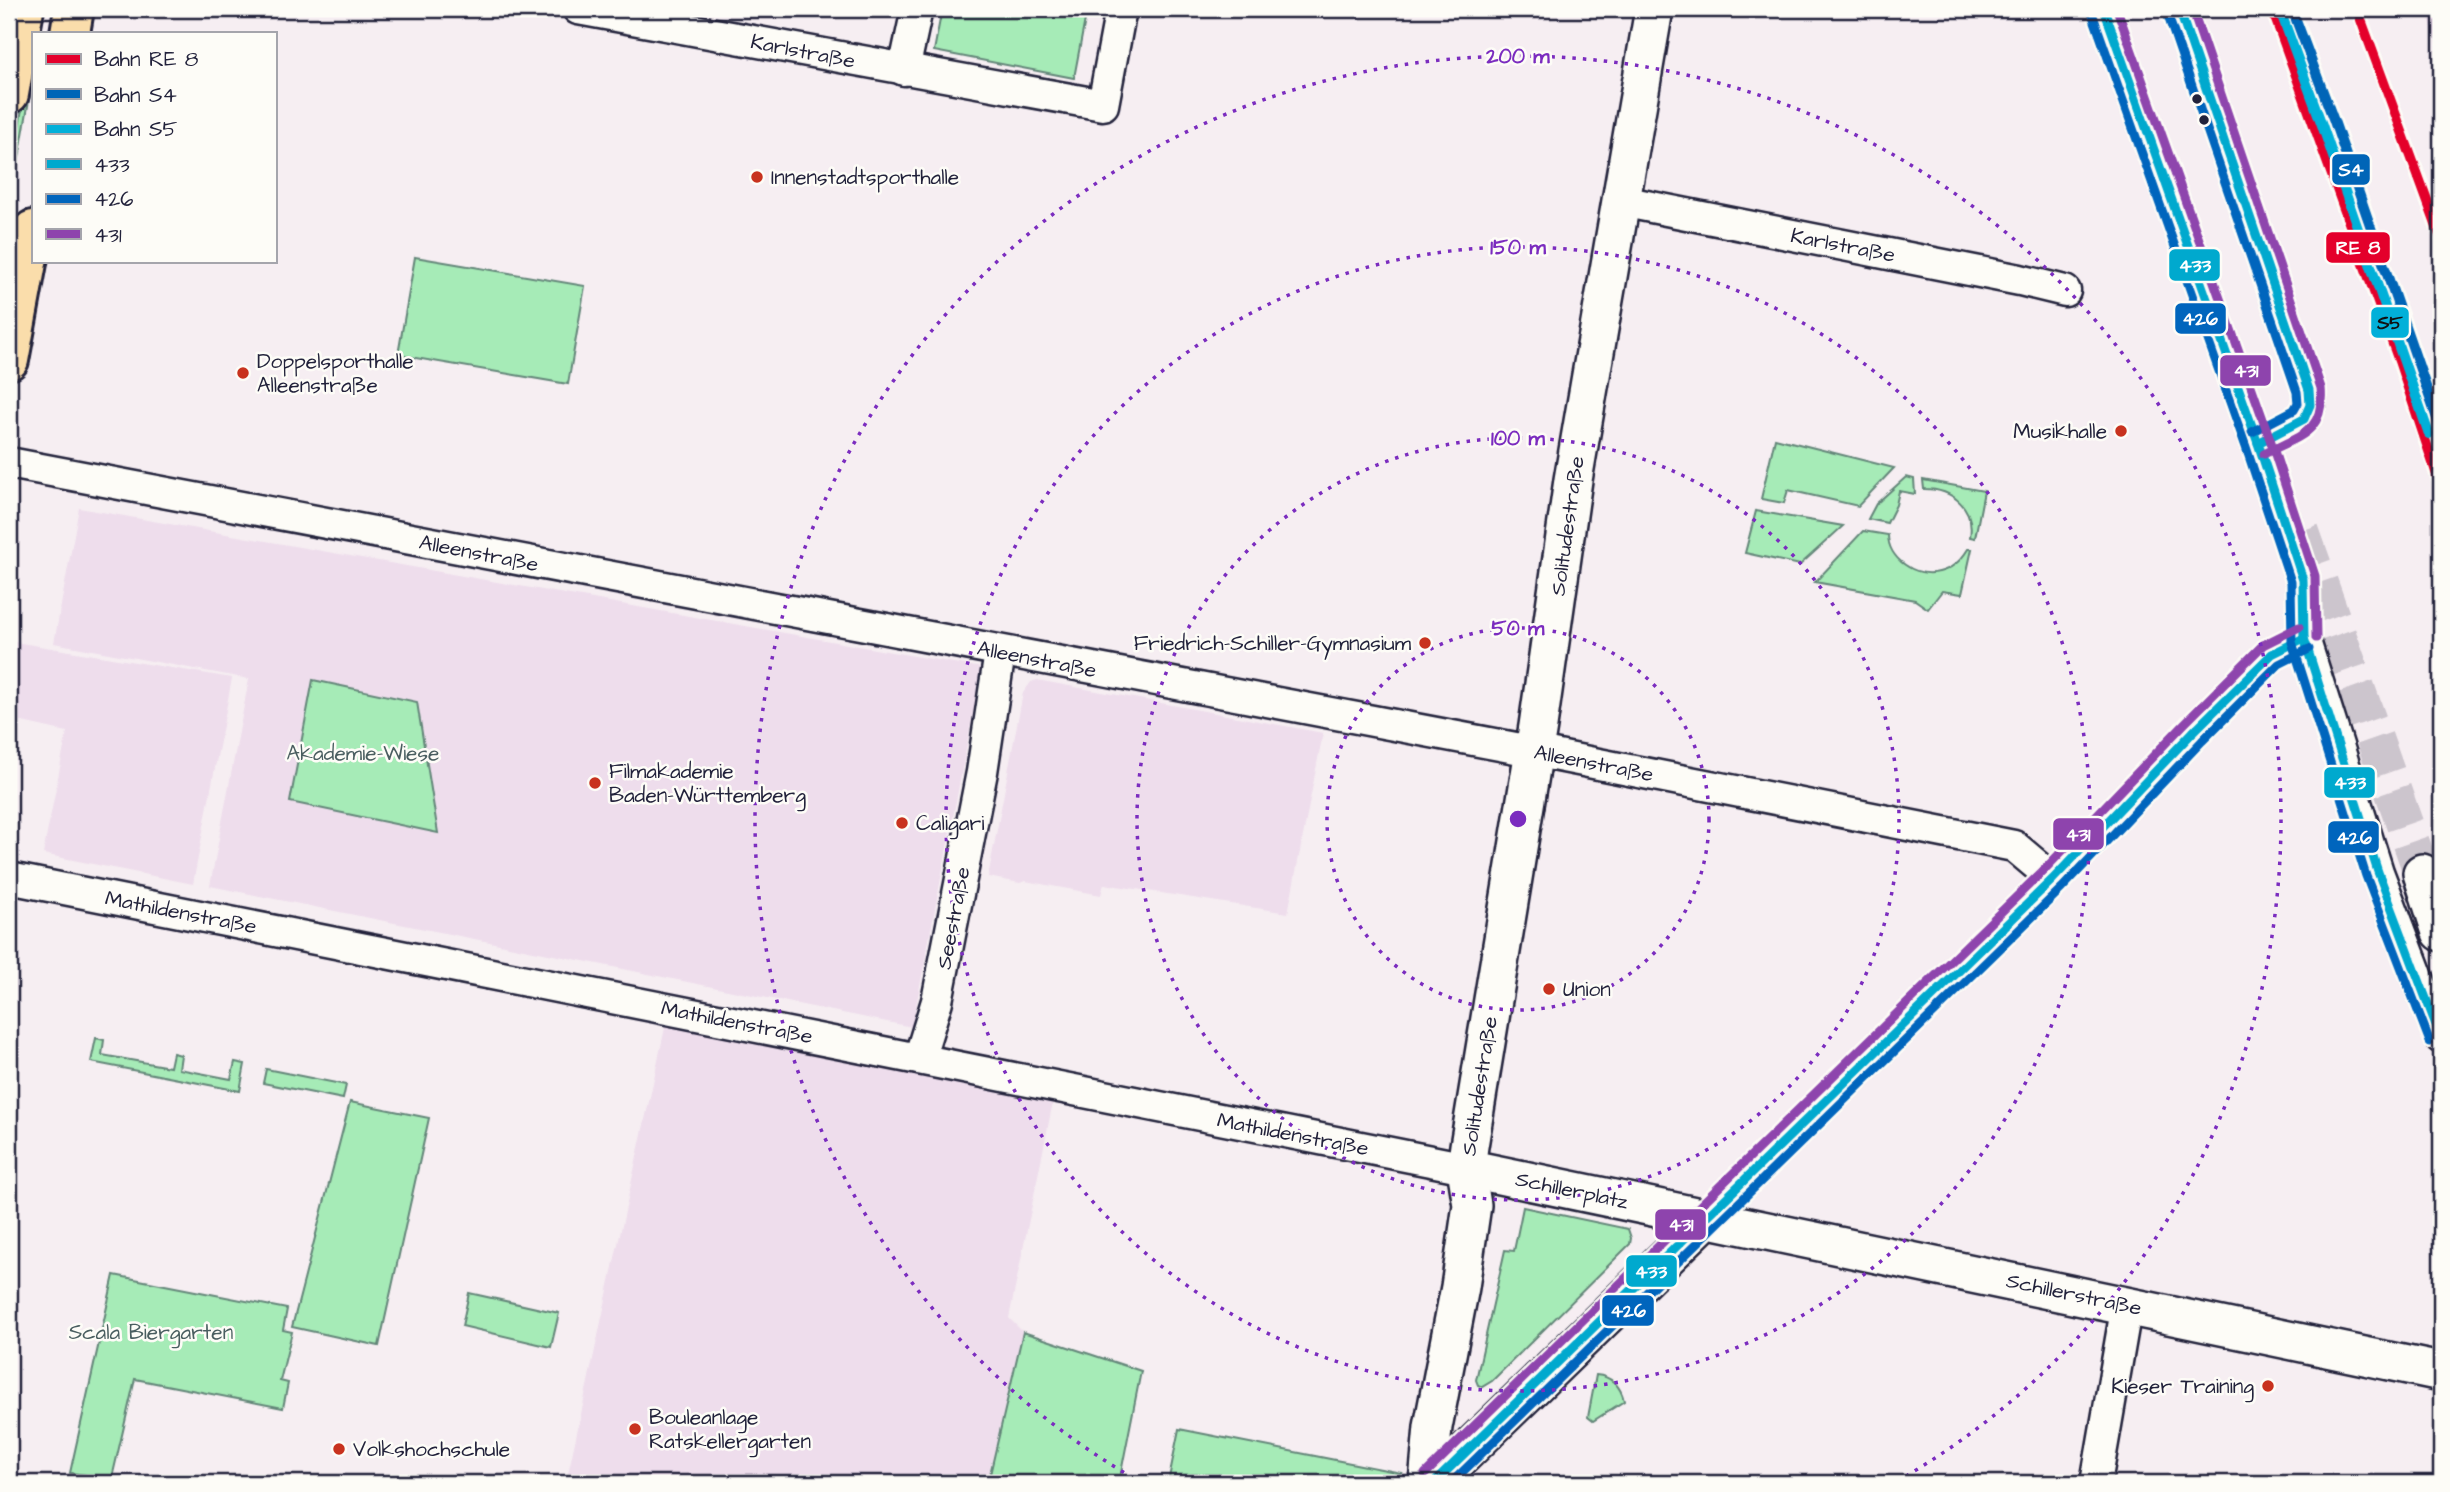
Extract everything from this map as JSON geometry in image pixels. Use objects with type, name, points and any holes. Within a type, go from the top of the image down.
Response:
[{"type":"main road","points":[[9,94],[24,9]]},
{"type":"main road","points":[[70,32],[75,9]]},
{"type":"main road","points":[[9,360],[32,235]]},
{"type":"street","name":"Karlstraße","points":[[578,9],[675,18],[904,70],[1103,105],[1121,9]]},
{"type":"street","points":[[904,70],[917,9]]},
{"type":"street","name":"Solitudestraße","points":[[1466,1168],[1533,751],[1573,480],[1654,9]]},
{"type":"street","points":[[2104,9],[2258,443],[2302,580],[2304,638],[2378,872],[2441,1038]]},
{"type":"street","points":[[2179,9],[2309,390],[2310,405],[2304,419],[2258,443]]},
{"type":"street","name":"Karlstraße","points":[[1621,201],[2065,290]]},
{"type":"street","name":"Alleenstraße","points":[[9,463],[1533,751],[2014,846],[2053,878]]},
{"type":"street","points":[[1434,1483],[2053,878],[2272,654],[2304,638]]},
{"type":"street","name":"Seestraße","points":[[919,1059],[937,1001],[982,772],[1000,652]]},
{"type":"street","points":[[2421,873],[2441,932]]},
{"type":"street","name":"Mathildenstraße","points":[[9,877],[1466,1168]]},
{"type":"street","points":[[1428,1483],[1433,1427],[1460,1287],[1472,1205],[1466,1168]]},
{"type":"street","name":"Schillerplatz","points":[[1466,1168],[1707,1218]]},
{"type":"street","name":"Schillerstraße","points":[[1707,1218],[2441,1372]]},
{"type":"street","points":[[2096,1483],[2127,1304]]},
{"type":"street","points":[[1433,1427],[1450,1441],[1478,1440]]},
{"type":"shaded area","points":[[2426,9],[2441,9],[2441,55]]},
{"type":"shaded area","name":"Filmakademie Baden-Württemberg","points":[[79,508],[982,668],[912,1027],[210,886],[249,679],[54,643]]},
{"type":"shaded area","points":[[9,641],[232,678],[193,884],[43,854],[67,732],[9,719]]},
{"type":"shaded area","points":[[1037,680],[1323,733],[1288,913],[1104,884],[1101,895],[988,877],[1023,693],[1031,682]]},
{"type":"shaded area","points":[[668,1014],[1055,1092],[1009,1318],[1023,1332],[988,1483],[566,1483]]},
{"type":"green space","points":[[942,9],[1087,9],[1074,78],[934,51]]},
{"type":"green space","points":[[32,51],[32,83],[9,216],[9,184]]},
{"type":"green space","points":[[415,257],[585,286],[568,384],[398,355]]},
{"type":"green space","points":[[1775,438],[1894,468],[1858,506],[1788,490],[1784,503],[1761,499]]},
{"type":"green space","points":[[1906,477],[1914,479],[1915,494],[1899,491],[1896,505],[1887,523],[1868,519],[1876,504]]},
{"type":"green space","points":[[1923,480],[1984,491],[1975,538],[1970,537],[1969,517],[1960,502],[1944,492],[1924,489]]},
{"type":"green space","points":[[1756,511],[1843,526],[1800,565],[1745,553]]},
{"type":"green space","points":[[1863,531],[1888,535],[1889,544],[1898,559],[1921,572],[1948,569],[1960,560],[1968,549],[1972,549],[1962,594],[1942,591],[1928,609],[1915,600],[1815,582]]},
{"type":"green space","name":"Akademie-Wiese","points":[[313,680],[417,702],[438,833],[290,802]]},
{"type":"green space","points":[[96,1038],[104,1040],[102,1055],[170,1067],[173,1053],[181,1055],[179,1069],[231,1079],[235,1062],[245,1064],[240,1091],[91,1062]]},
{"type":"green space","points":[[266,1069],[346,1085],[343,1099],[263,1083]]},
{"type":"green space","points":[[350,1102],[429,1118],[379,1346],[292,1327]]},
{"type":"green space","points":[[1523,1207],[1628,1229],[1630,1244],[1492,1381],[1482,1387],[1476,1380],[1505,1250],[1514,1251]]},
{"type":"green space","name":"Scala Biergarten","points":[[114,1275],[287,1309],[283,1330],[292,1332],[280,1381],[288,1383],[283,1408],[135,1379],[112,1478],[70,1473]]},
{"type":"green space","points":[[469,1293],[559,1313],[551,1347],[462,1326]]},
{"type":"green space","points":[[1023,1332],[1141,1371],[1119,1483],[988,1483]]},
{"type":"green space","points":[[1596,1375],[1615,1383],[1624,1401],[1593,1421],[1588,1417]]},
{"type":"green space","points":[[1179,1429],[1401,1473],[1394,1483],[1259,1483],[1219,1475],[1217,1483],[1168,1483]]},
{"type":"tunnel","points":[[2301,531],[2422,873]]},
{"type":"transit line","name":"433","points":[[2104,9],[2258,443],[2303,580],[2304,638],[2378,872],[2441,1038]]},
{"type":"transit line","name":"431","points":[[2117,9],[2270,439],[2315,576],[2316,638]]},
{"type":"transit line","name":"433","points":[[2179,9],[2309,390],[2310,405],[2304,419],[2258,443]]},
{"type":"transit line","name":"431","points":[[2192,9],[2321,388],[2319,415],[2314,424],[2307,432],[2264,454]]},
{"type":"transit line","points":[[2272,9],[2399,361],[2441,487]]},
{"type":"transit line","points":[[2357,9],[2441,238]]},
{"type":"transit line","name":"426","points":[[2092,13],[2291,582],[2292,642],[2366,876],[2430,1042]]},
{"type":"transit line","name":"426","points":[[2167,13],[2297,392],[2298,403],[2294,410],[2252,432]]},
{"type":"transit line","name":"431","points":[[1425,1474],[2044,870],[2263,645],[2299,627]]},
{"type":"transit line","name":"433","points":[[1434,1483],[2053,879],[2193,732],[2272,654],[2304,638]]},
{"type":"transit line","name":"426","points":[[1451,1483],[2062,888],[2279,664],[2309,649]]},
{"type":"rail line","name":"S4","points":[[2292,9],[2334,121],[2441,430]]},
{"type":"rail line","name":"S5","points":[[2281,13],[2429,434]]},
{"type":"place","name":"Innenstadtsporthalle","points":[[757,177]]},
{"type":"place","name":"Doppelsporthalle Alleenstraße","points":[[243,373]]},
{"type":"place","name":"Musikhalle","points":[[2121,431]]},
{"type":"place","name":"Friedrich-Schiller-Gymnasium","points":[[1425,643]]},
{"type":"place","name":"Filmakademie Baden-Württemberg","points":[[595,783]]},
{"type":"place","name":"Caligari","points":[[902,823]]},
{"type":"place","name":"Union","points":[[1549,989]]},
{"type":"place","name":"Kieser Training","points":[[2268,1386]]},
{"type":"place","name":"Bouleanlage Ratskellergarten","points":[[635,1429]]},
{"type":"place","name":"Volkshochschule","points":[[339,1449]]}]
